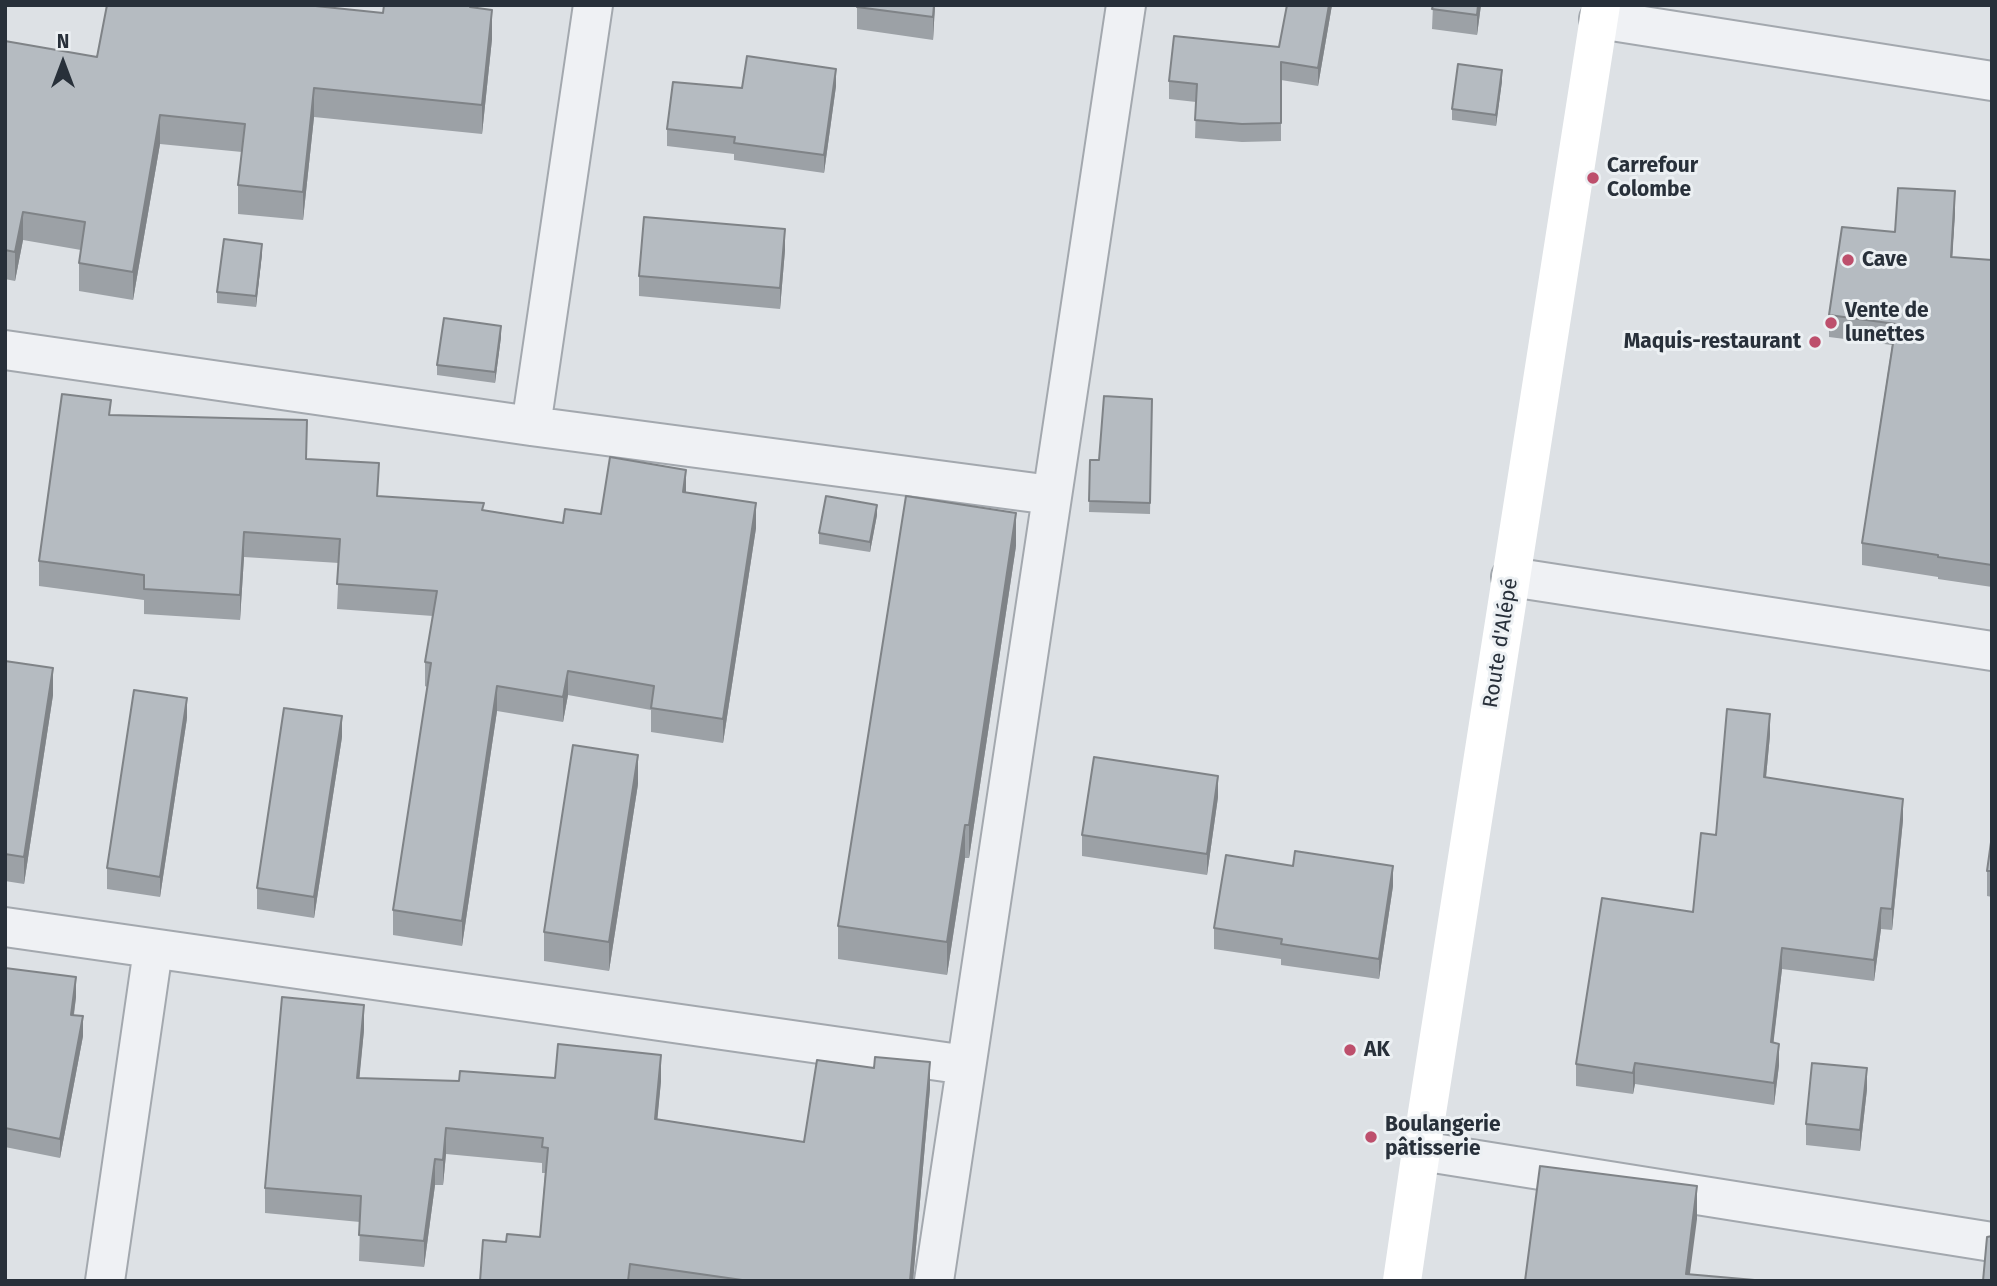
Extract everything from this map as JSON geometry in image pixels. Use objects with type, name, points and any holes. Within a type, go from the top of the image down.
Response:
[{"type":"main road","name":"Route d'Alépé","points":[[1402,1281],[1600,12]]},
{"type":"street","points":[[531,426],[593,5]]},
{"type":"street","points":[[934,1281],[1126,5]]},
{"type":"street","points":[[1600,12],[1992,81]]},
{"type":"street","points":[[5,351],[531,426],[1051,495]]},
{"type":"street","points":[[1511,577],[1992,651]]},
{"type":"street","points":[[5,927],[966,1065]]},
{"type":"street","points":[[105,1281],[153,950]]},
{"type":"street","points":[[1421,1151],[1992,1242]]},
{"type":"building","points":[[107,5],[306,5],[383,13],[384,5],[470,5],[492,10],[482,105],[314,88],[303,192],[238,185],[245,124],[160,115],[133,272],[79,263],[85,222],[23,212],[15,252],[5,250],[5,41],[97,57]]},
{"type":"building","points":[[857,5],[934,5],[933,17]]},
{"type":"building","points":[[1287,5],[1329,5],[1318,68],[1281,62],[1281,123],[1242,124],[1195,120],[1197,84],[1169,81],[1174,36],[1279,47]]},
{"type":"building","points":[[1433,5],[1478,5],[1477,15],[1432,9]]},
{"type":"building","points":[[747,56],[836,69],[824,155],[734,143],[735,137],[667,129],[673,82],[742,88]]},
{"type":"building","points":[[1458,64],[1502,70],[1496,115],[1452,109]]},
{"type":"building","points":[[1898,188],[1955,191],[1951,257],[1992,260],[1992,565],[1862,543],[1896,324],[1829,315],[1842,227],[1895,232]]},
{"type":"building","points":[[644,217],[785,229],[780,288],[639,276]]},
{"type":"building","points":[[224,239],[262,244],[256,296],[217,292]]},
{"type":"building","points":[[444,318],[501,326],[495,372],[437,365]]},
{"type":"building","points":[[62,394],[111,400],[109,415],[307,420],[306,459],[379,463],[377,496],[484,503],[482,510],[563,523],[565,509],[601,514],[610,457],[686,470],[683,492],[756,503],[723,719],[651,708],[654,686],[568,671],[563,697],[497,686],[462,921],[393,910],[431,663],[425,662],[437,591],[337,584],[340,539],[244,532],[240,595],[144,589],[144,575],[39,561]]},
{"type":"building","points":[[1104,396],[1152,399],[1150,503],[1089,501],[1090,460],[1099,460]]},
{"type":"building","points":[[826,496],[877,505],[870,542],[819,533]]},
{"type":"building","points":[[906,496],[1016,513],[969,825],[965,825],[947,942],[838,926]]},
{"type":"building","points":[[5,661],[53,668],[24,857],[5,854]]},
{"type":"building","points":[[134,690],[187,698],[160,877],[107,868]]},
{"type":"building","points":[[284,708],[342,716],[314,897],[257,888]]},
{"type":"building","points":[[1727,709],[1770,714],[1764,777],[1903,799],[1892,909],[1881,908],[1874,960],[1782,948],[1771,1042],[1779,1044],[1774,1083],[1635,1063],[1633,1073],[1576,1064],[1602,898],[1693,912],[1701,833],[1716,835]]},
{"type":"building","points":[[573,745],[638,755],[609,942],[544,932]]},
{"type":"building","points":[[1094,757],[1218,776],[1207,854],[1082,835]]},
{"type":"building","points":[[1992,835],[1992,871],[1987,871]]},
{"type":"building","points":[[1295,851],[1393,866],[1379,959],[1281,944],[1282,939],[1214,928],[1226,855],[1293,866]]},
{"type":"building","points":[[5,968],[76,977],[71,1015],[83,1016],[60,1139],[5,1128]]},
{"type":"building","points":[[282,997],[364,1005],[357,1078],[459,1081],[460,1071],[555,1078],[558,1044],[661,1055],[655,1119],[804,1142],[817,1060],[874,1068],[875,1057],[930,1062],[910,1281],[749,1281],[630,1264],[628,1281],[480,1281],[483,1240],[506,1242],[507,1234],[540,1237],[548,1148],[542,1147],[543,1138],[446,1128],[443,1160],[435,1159],[424,1241],[359,1235],[361,1196],[265,1188]]},
{"type":"building","points":[[1812,1063],[1867,1068],[1860,1130],[1806,1124]]},
{"type":"building","points":[[1540,1166],[1697,1186],[1686,1274],[1766,1281],[1525,1281]]},
{"type":"building","points":[[1992,1236],[1992,1281],[1983,1281],[1987,1237]]},
{"type":"place","name":"Carrefour Colombe","points":[[1593,178]]},
{"type":"place","name":"Cave","points":[[1848,260]]},
{"type":"place","name":"Vente de lunettes","points":[[1831,323]]},
{"type":"place","name":"Maquis-restaurant","points":[[1815,342]]},
{"type":"place","name":"AK","points":[[1350,1050]]},
{"type":"place","name":"Boulangerie pâtisserie","points":[[1371,1137]]}]
